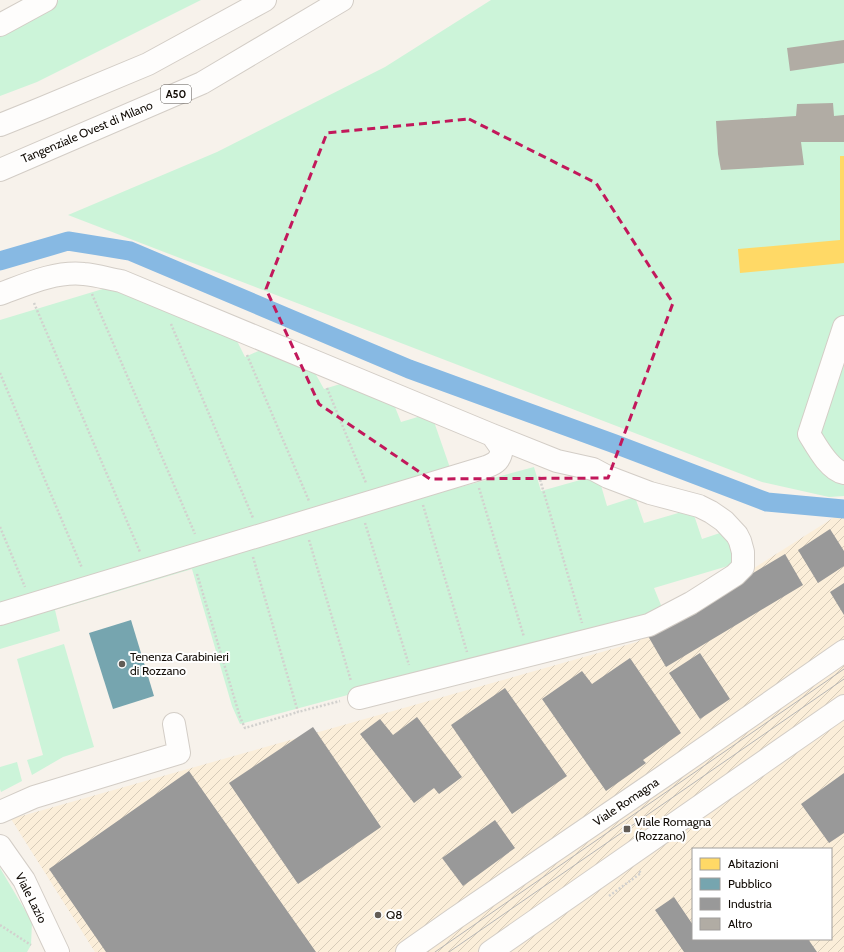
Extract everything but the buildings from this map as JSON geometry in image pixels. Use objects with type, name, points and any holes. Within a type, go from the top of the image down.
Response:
[{"type":"main road","points":[[0,25],[46,0]]},
{"type":"main road","points":[[0,125],[148,64],[265,0]]},
{"type":"main road","name":"Tangenziale Ovest di Milano","points":[[0,170],[202,83],[342,0]]},
{"type":"main road","points":[[0,294],[44,279],[67,274],[83,274],[121,281],[557,461],[593,469],[608,477],[650,493],[699,506],[724,521],[740,541],[743,552],[743,567],[735,576],[691,603],[649,625],[357,699]]},
{"type":"main road","points":[[844,327],[809,434],[824,460],[840,472],[844,473]]},
{"type":"main road","points":[[0,614],[494,464],[501,458],[502,449],[492,435]]},
{"type":"main road","name":"Viale Romagna","points":[[407,952],[844,651]]},
{"type":"main road","points":[[490,952],[844,706]]},
{"type":"main road","points":[[0,812],[34,797],[179,753],[174,724]]},
{"type":"main road","name":"Viale Lazio","points":[[0,846],[24,880],[47,948]]},
{"type":"path","points":[[83,274],[197,554],[240,718],[245,728],[339,701],[357,699],[310,520],[236,329]]},
{"type":"path","points":[[26,285],[148,569]]},
{"type":"path","points":[[159,297],[254,537],[298,712]]},
{"type":"path","points":[[316,362],[366,503],[414,684]]},
{"type":"path","points":[[0,373],[90,586]]},
{"type":"path","points":[[532,450],[587,641]]},
{"type":"path","points":[[474,470],[529,655]]},
{"type":"path","points":[[418,488],[472,670]]},
{"type":"path","points":[[0,527],[32,604]]},
{"type":"path","points":[[0,925],[47,948]]},
{"type":"highlighted area","points":[[469,119],[596,183],[673,303],[608,478],[430,479],[319,404],[266,289],[327,133]]},
{"type":"shaded area","points":[[844,511],[844,952],[95,952],[11,819],[637,642]]},
{"type":"green space","points":[[59,0],[201,0],[37,82],[0,96],[0,32]]},
{"type":"green space","points":[[491,0],[844,0],[844,496],[829,497],[762,482],[68,215],[217,152],[385,67]]},
{"type":"green space","points":[[106,288],[233,333],[245,357],[265,348],[311,366],[324,389],[350,381],[391,397],[401,422],[431,413],[457,488],[534,467],[541,491],[598,475],[607,506],[635,497],[644,523],[692,509],[702,539],[726,531],[738,563],[654,588],[663,610],[240,724],[232,706],[192,569],[55,610],[60,631],[0,649],[0,320]]},
{"type":"green space","points":[[64,644],[94,747],[63,757],[32,775],[27,760],[43,755],[17,659]]},
{"type":"green space","points":[[17,762],[22,781],[1,792],[0,767]]},
{"type":"green space","points":[[0,868],[32,922],[31,945],[27,952],[0,952]]},
{"type":"waterway","points":[[0,261],[68,241],[130,251],[409,369],[615,444],[767,502],[844,509]]},
{"type":"tram line","points":[[435,952],[844,669]]},
{"type":"tram line","points":[[449,952],[844,679]]},
{"type":"place","name":"Tenenza Carabinieri di Rozzano","points":[[122,664]]},
{"type":"place","name":"Viale Romagna (Rozzano)","points":[[627,829]]},
{"type":"place","name":"Q8","points":[[378,915]]}]
